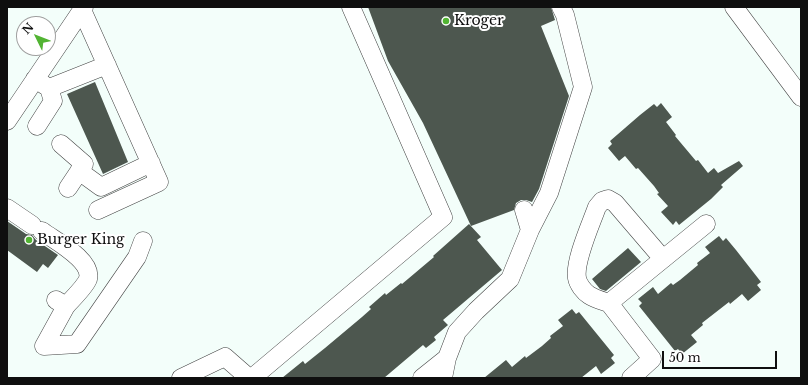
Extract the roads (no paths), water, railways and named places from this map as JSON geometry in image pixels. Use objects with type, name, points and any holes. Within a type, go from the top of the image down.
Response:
[{"type":"street","points":[[181,378],[225,356],[250,378],[443,217],[351,7]]},
{"type":"street","points":[[443,378],[447,358],[457,332],[476,311],[510,279],[530,230],[549,193],[583,87],[565,15],[561,7]]},
{"type":"street","points":[[734,7],[801,97]]},
{"type":"street","points":[[83,9],[159,182],[98,210]]},
{"type":"street","points":[[7,121],[42,84],[83,9]]},
{"type":"street","points":[[42,84],[107,65]]},
{"type":"street","points":[[37,126],[53,101],[42,84]]},
{"type":"street","points":[[61,144],[84,164],[68,188]]},
{"type":"street","points":[[79,171],[101,187],[151,163]]},
{"type":"street","points":[[631,378],[652,359],[609,303],[590,296],[582,288],[577,279],[580,254],[597,207],[602,201],[608,199],[615,203],[663,259]]},
{"type":"street","points":[[7,208],[81,259],[88,269],[88,279],[79,292],[61,303],[44,346],[77,344],[137,257],[143,241]]},
{"type":"street","points":[[524,210],[530,230]]},
{"type":"street","points":[[609,303],[706,224]]},
{"type":"street","points":[[422,378],[447,358]]},
{"type":"place","name":"Kroger","points":[[446,21]]},
{"type":"place","name":"Burger King","points":[[29,240]]}]
